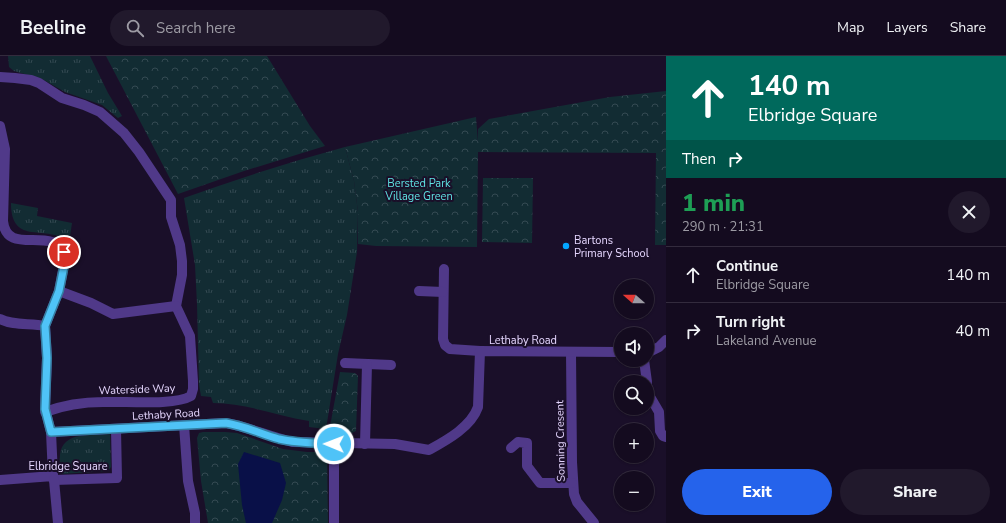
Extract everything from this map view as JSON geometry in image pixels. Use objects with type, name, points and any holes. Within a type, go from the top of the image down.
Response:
[{"type":"street","points":[[0,77],[31,80],[39,83],[62,98],[92,108],[107,117],[124,133],[139,152],[170,200],[171,218],[180,245],[182,261],[182,275],[176,306],[113,314],[86,300],[59,291]]},
{"type":"street","points":[[0,126],[5,149],[2,186],[3,221],[7,234],[15,239],[52,242],[61,247],[64,252],[64,266],[59,291],[45,326],[47,343],[45,412],[51,432],[53,478],[58,523]]},
{"type":"street","points":[[444,269],[443,339],[445,345],[450,349],[480,351]]},
{"type":"street","points":[[419,291],[444,292]]},
{"type":"street","name":"Waterside Way","points":[[45,412],[60,407],[80,404],[186,399],[191,396],[193,381],[190,336],[176,306]]},
{"type":"street","points":[[0,319],[5,322],[45,326]]},
{"type":"street","points":[[654,350],[666,340]]},
{"type":"street","name":"Lethaby Road","points":[[116,429],[226,423],[242,426],[293,442],[395,444],[429,450],[458,431],[475,415],[478,408],[480,351],[614,352]]},
{"type":"street","name":"Sonning Cresent","points":[[571,352],[572,483],[577,502],[594,523]]},
{"type":"street","points":[[345,363],[391,365]]},
{"type":"street","points":[[365,444],[367,364]]},
{"type":"street","points":[[654,404],[659,412],[660,431],[662,436],[666,437]]},
{"type":"street","points":[[184,425],[188,481],[195,513],[195,523]]},
{"type":"street","points":[[51,432],[116,429]]},
{"type":"street","name":"Elbridge Square","points":[[0,480],[118,478],[116,429]]},
{"type":"street","points":[[511,448],[518,442],[527,443],[528,466],[540,483],[572,483]]},
{"type":"street","points":[[334,444],[334,523]]},
{"type":"green space","points":[[8,56],[90,56],[108,93],[122,116],[118,118],[102,105],[65,92],[42,79],[14,71],[9,67]]},
{"type":"green space","points":[[106,56],[267,56],[310,126],[325,146],[244,171],[178,194]]},
{"type":"green space","name":"Bersted Park Village Green","points":[[666,91],[666,245],[655,245],[656,153],[478,152],[477,247],[376,246],[358,244],[358,212],[354,181],[345,147],[476,117],[478,142],[478,129],[489,119],[610,97]]},
{"type":"green space","points":[[345,147],[354,181],[358,212],[357,252],[326,429],[309,427],[309,421],[249,407],[213,403],[211,397],[201,396],[199,385],[195,265],[184,198],[264,171]]},
{"type":"green space","points":[[483,178],[533,178],[532,243],[482,242]]},
{"type":"green space","points":[[11,203],[38,208],[37,216],[72,223],[69,243],[60,237],[51,234],[24,230],[17,225],[13,217]]},
{"type":"green space","points":[[340,372],[355,373],[358,376],[356,431],[352,433],[329,432]]},
{"type":"green space","points":[[199,433],[237,433],[283,449],[322,452],[327,456],[328,523],[208,523],[201,481],[197,438]]},
{"type":"green space","points":[[110,434],[111,467],[108,471],[61,474],[60,455],[62,447],[66,442],[79,436]]},
{"type":"shaded area","points":[[244,452],[280,463],[286,483],[282,500],[272,523],[246,523],[242,505],[238,464]]},
{"type":"place","name":"Bartons Primary School","points":[[566,246]]},
{"type":"route","points":[[64,252],[64,266],[59,291],[45,326],[47,358],[45,409],[51,432],[226,423],[242,426],[293,442],[334,444]]}]
